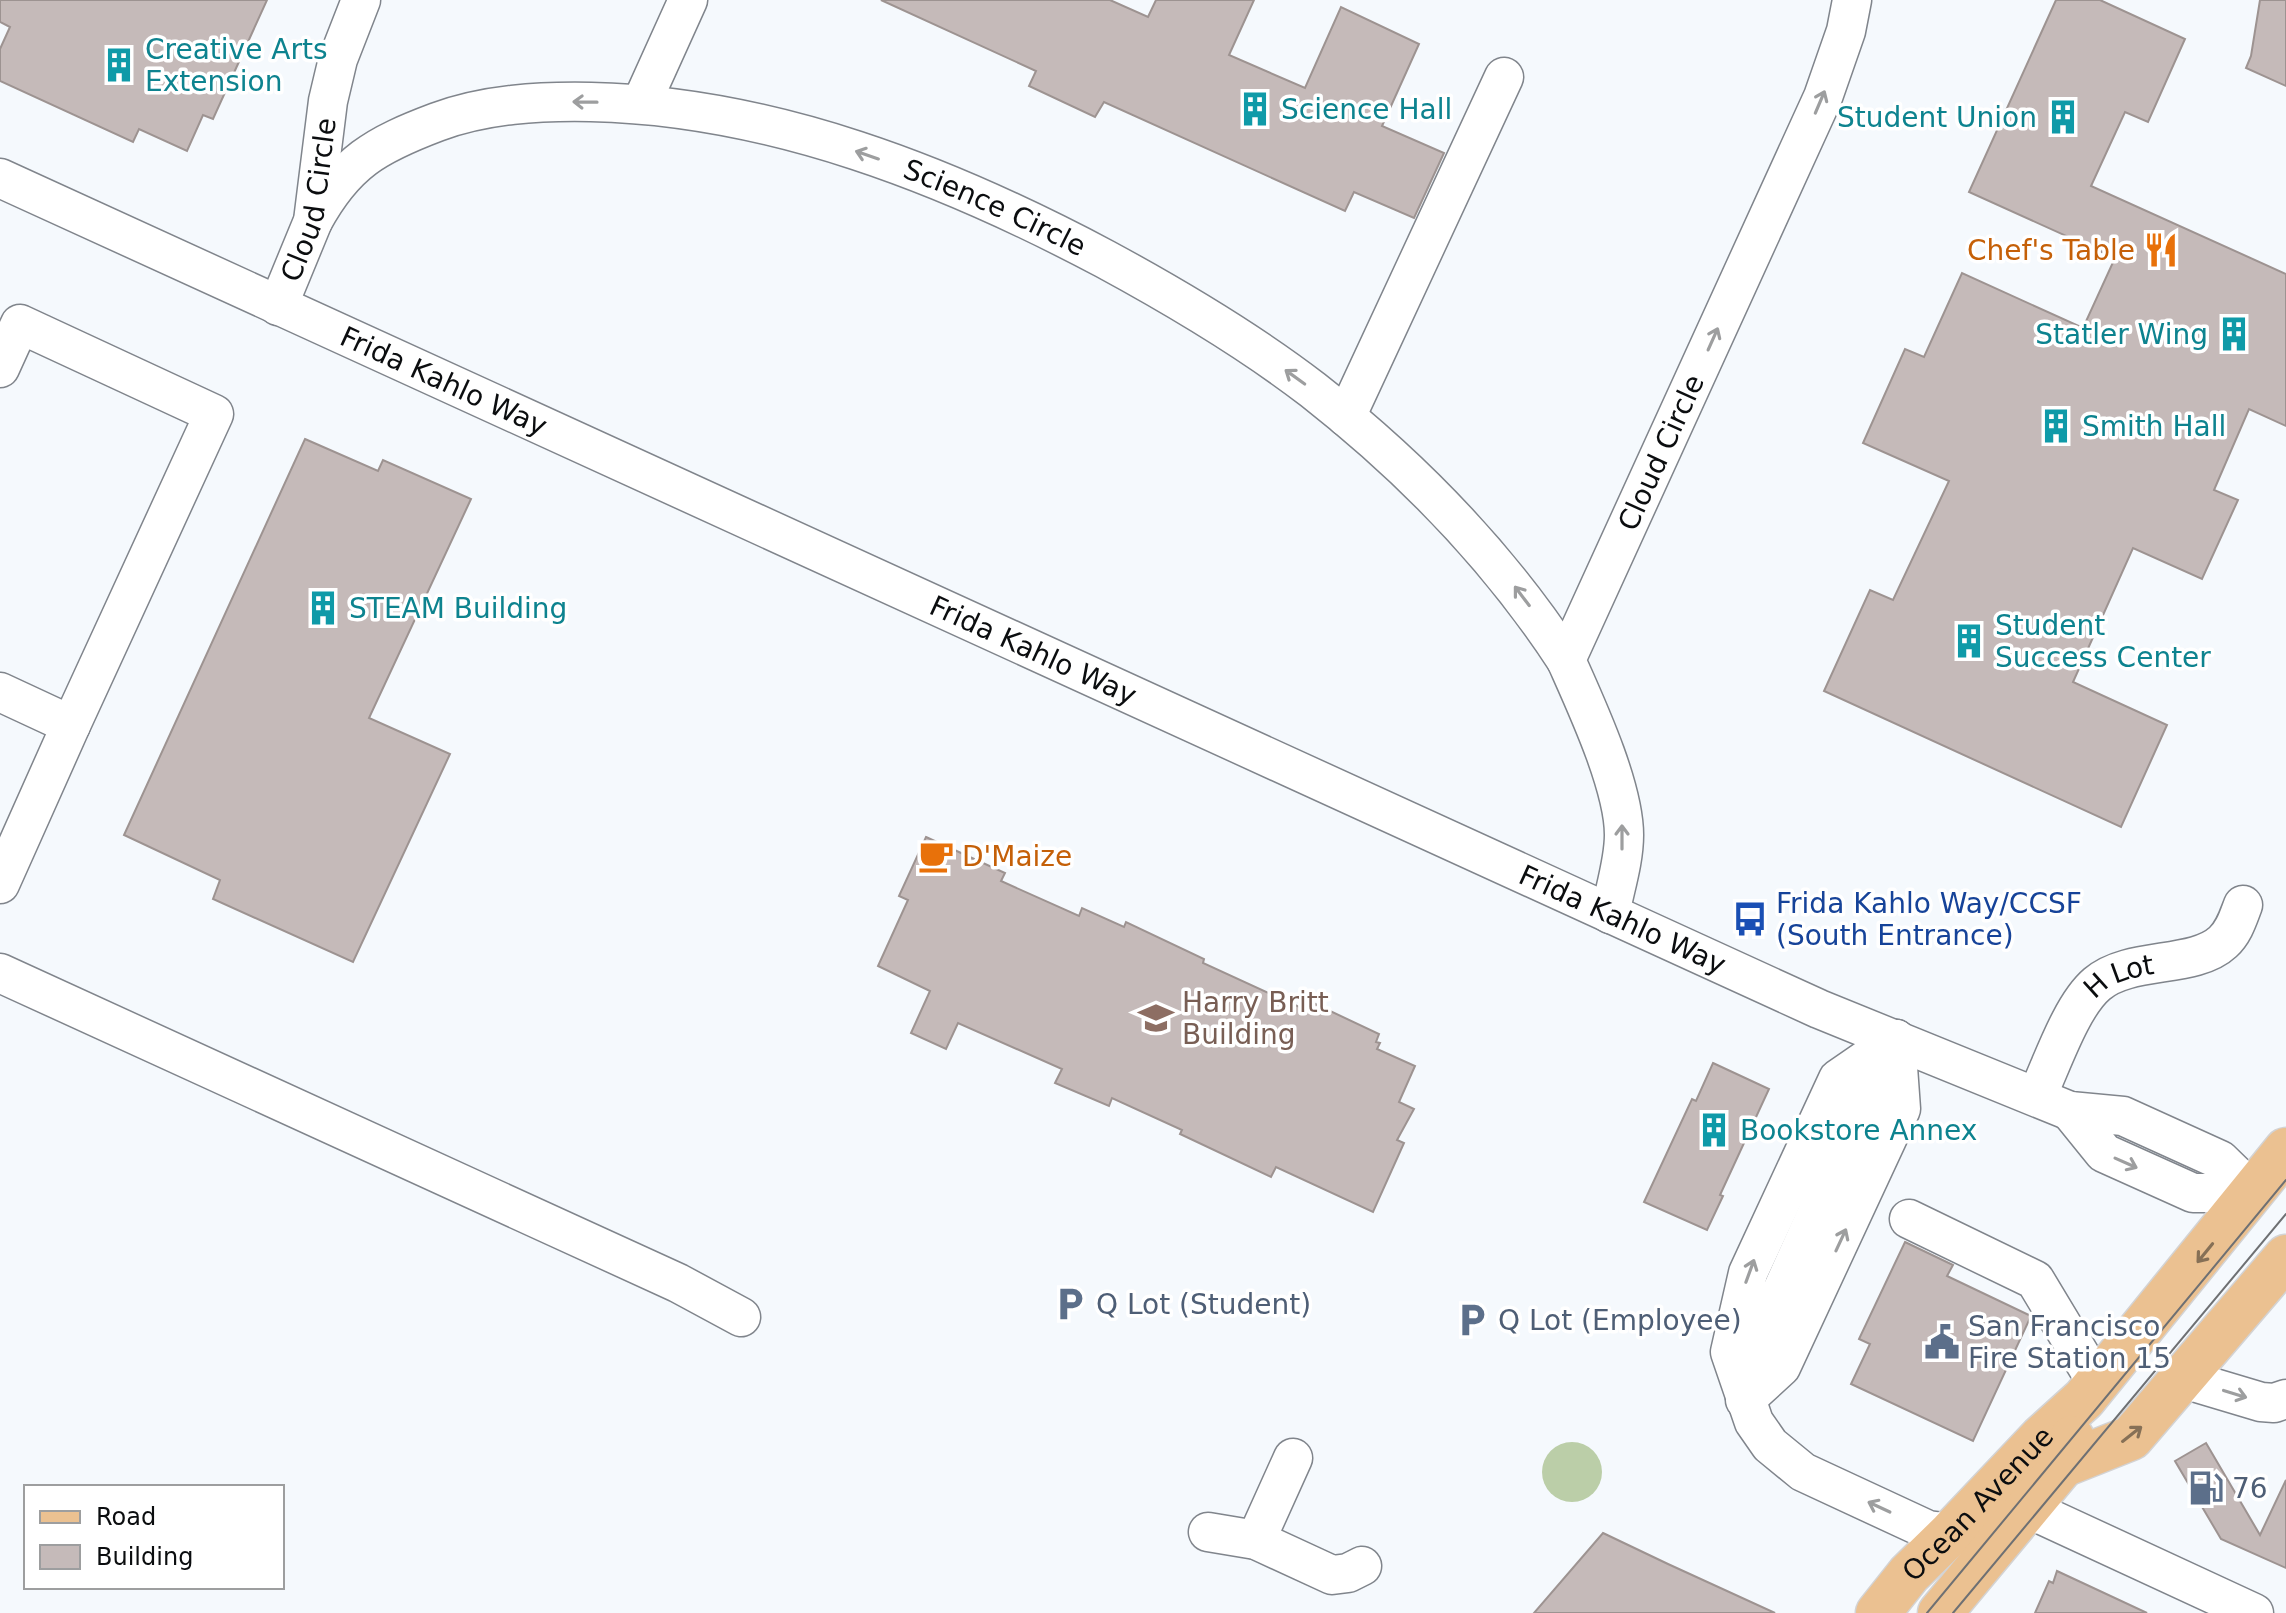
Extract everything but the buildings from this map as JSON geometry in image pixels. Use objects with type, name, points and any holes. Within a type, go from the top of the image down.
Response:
[{"type":"main road","name":"Ocean Avenue","points":[[1878,1613],[1909,1574],[2273,1201],[2286,1150]]},
{"type":"main road","name":"Ocean Avenue","points":[[2063,1465],[2131,1438],[2286,1257]]},
{"type":"main road","name":"Ocean Avenue","points":[[1940,1613],[2063,1465],[2090,1391]]},
{"type":"street","name":"Cloud Circle","points":[[278,306],[313,221],[328,101],[338,59],[361,0]]},
{"type":"street","points":[[641,104],[688,0]]},
{"type":"street","name":"Cloud Circle","points":[[1566,660],[1823,97],[1846,31],[1852,0]]},
{"type":"street","points":[[1346,417],[1504,77]]},
{"type":"street","name":"Science Circle","points":[[313,221],[329,191],[362,158],[409,133],[459,114],[511,104],[641,104],[762,123],[829,142],[943,183],[1016,214],[1141,279],[1203,315],[1278,366],[1346,417],[1417,481],[1510,580],[1566,660]]},
{"type":"street","name":"Frida Kahlo Way","points":[[0,178],[1819,1009],[2054,1104],[2104,1153],[2193,1193],[2273,1201]]},
{"type":"street","points":[[0,368],[20,324],[214,414],[0,884]]},
{"type":"street","points":[[1566,660],[1606,760],[1624,833],[1610,914]]},
{"type":"street","points":[[0,692],[71,725]]},
{"type":"street","name":"H Lot","points":[[2054,1104],[2083,997],[2100,981],[2117,972],[2204,953],[2221,944],[2233,930],[2243,905]]},
{"type":"street","points":[[0,973],[678,1283],[741,1317]]},
{"type":"street","points":[[1745,1400],[1781,1367],[1901,1109],[1896,1039]]},
{"type":"street","points":[[1896,1039],[1838,1079],[1748,1273],[1730,1352],[1754,1422],[1770,1445],[1803,1472],[1928,1530],[1951,1533]]},
{"type":"street","points":[[1909,1219],[2035,1280],[2090,1391]]},
{"type":"street","points":[[2184,1379],[2261,1402],[2274,1403],[2286,1399]]},
{"type":"street","points":[[1256,1540],[1293,1458]]},
{"type":"street","points":[[2027,1508],[2254,1613]]},
{"type":"street","points":[[1208,1532],[1256,1540],[1332,1575],[1348,1573],[1362,1566]]},
{"type":"green space","points":[[1572,1442],[1593,1451],[1602,1472],[1593,1493],[1572,1502],[1551,1493],[1542,1472],[1551,1451]]},
{"type":"tram line","points":[[1927,1613],[2286,1180]]},
{"type":"tram line","points":[[1953,1613],[2286,1214]]},
{"type":"place","name":"Creative Arts Extension","points":[[119,65]]},
{"type":"place","name":"Science Hall","points":[[1255,109]]},
{"type":"place","name":"Student Union","points":[[2063,117]]},
{"type":"place","name":"Chef's Table","points":[[2161,250]]},
{"type":"place","name":"Statler Wing","points":[[2234,334]]},
{"type":"place","name":"Smith Hall","points":[[2056,426]]},
{"type":"place","name":"STEAM Building","points":[[323,608]]},
{"type":"place","name":"Student Success Center","points":[[1969,641]]},
{"type":"place","name":"D'Maize","points":[[936,856]]},
{"type":"place","name":"Frida Kahlo Way/CCSF (South Entrance)","points":[[1750,919]]},
{"type":"place","name":"Harry Britt Building","points":[[1156,1018]]},
{"type":"place","name":"Bookstore Annex","points":[[1714,1130]]},
{"type":"place","name":"Q Lot (Student)","points":[[1070,1304]]},
{"type":"place","name":"Q Lot (Employee)","points":[[1472,1320]]},
{"type":"place","name":"San Francisco Fire Station 15","points":[[1942,1342]]},
{"type":"place","name":"76","points":[[2206,1488]]}]
